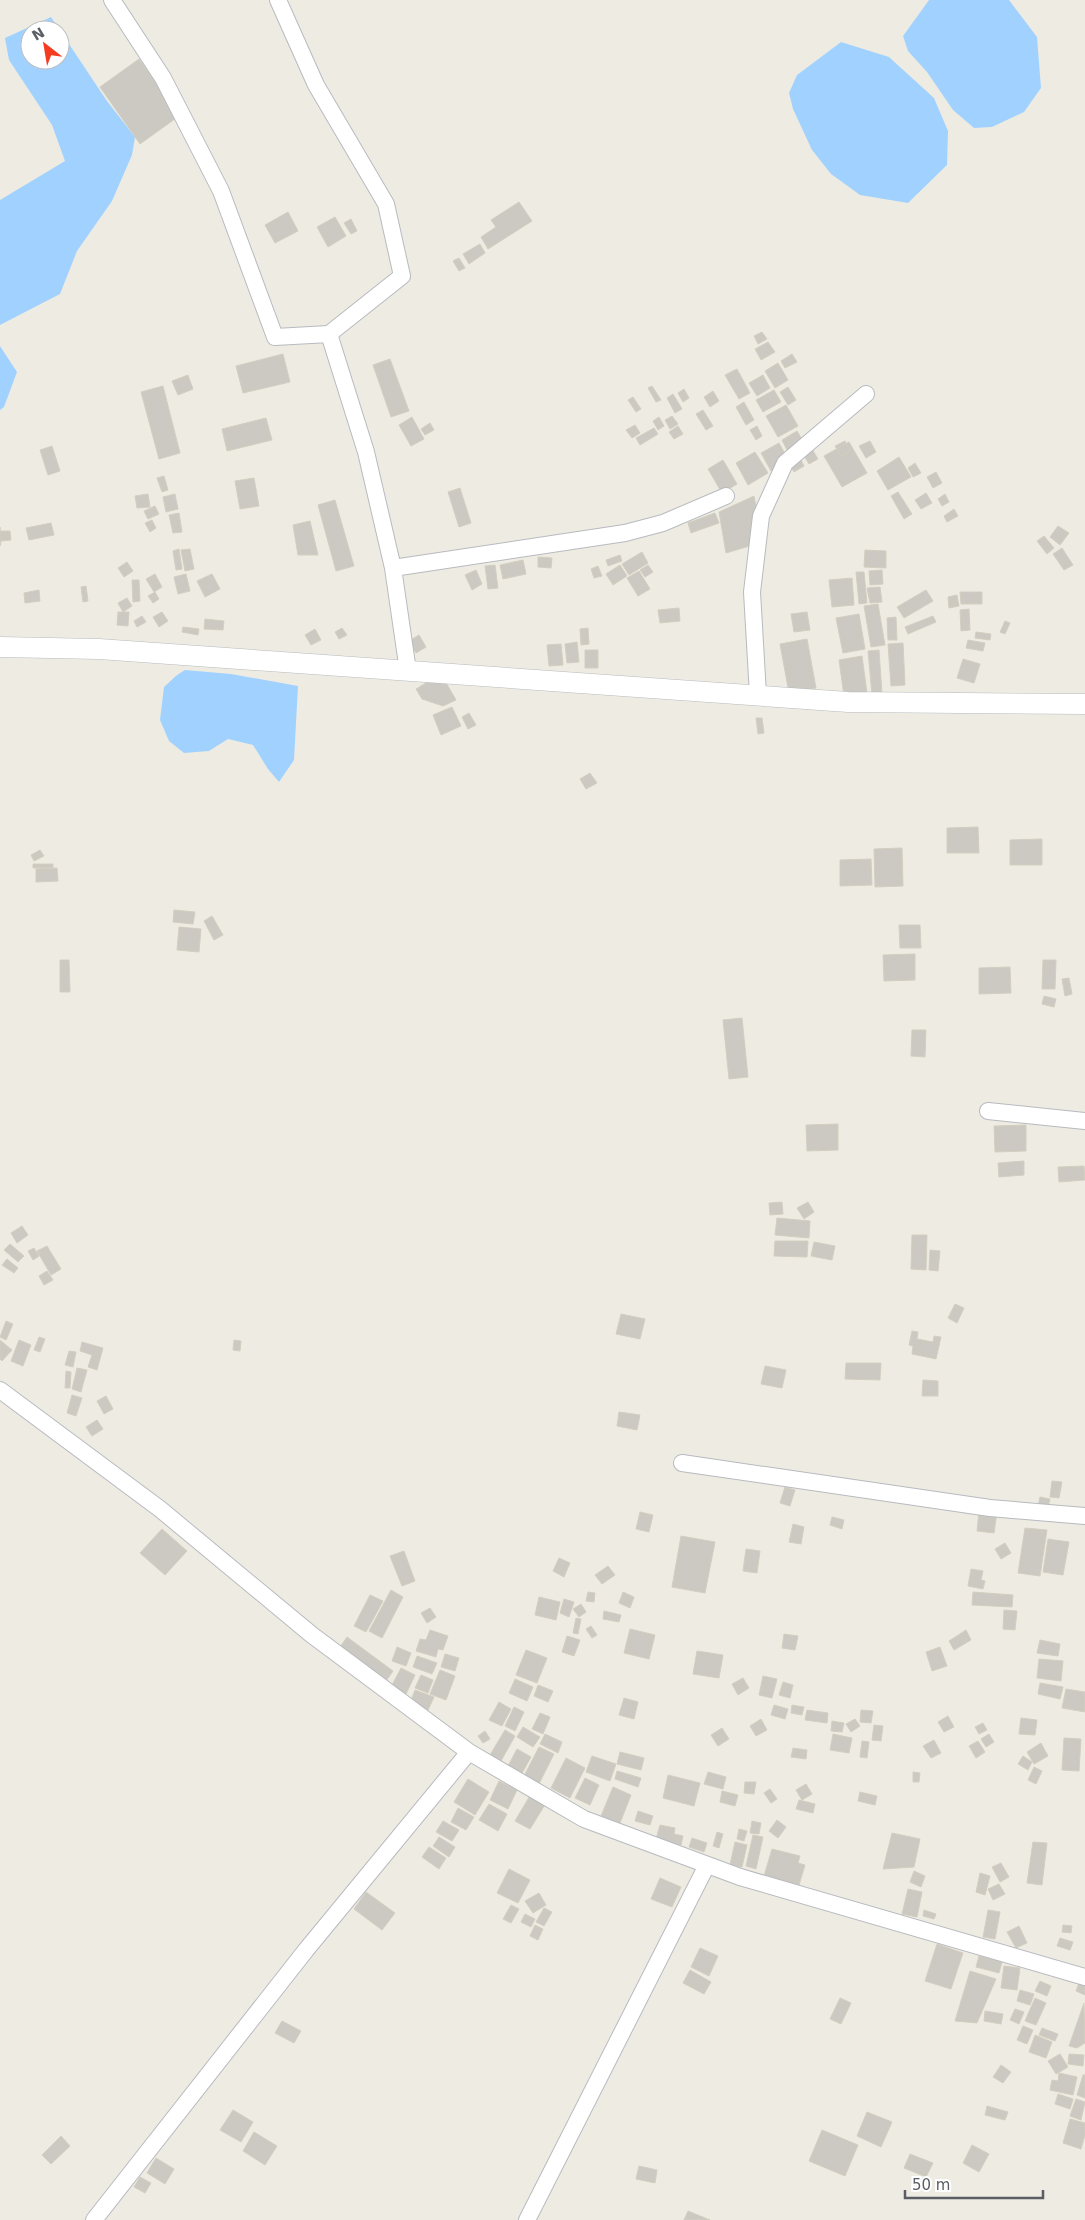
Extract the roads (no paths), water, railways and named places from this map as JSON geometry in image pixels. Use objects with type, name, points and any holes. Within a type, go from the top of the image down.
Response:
[{"type":"street","points":[[112,0],[164,78],[221,191],[275,337],[329,334],[402,276],[386,204],[316,85],[278,0]]},
{"type":"street","points":[[329,334],[366,452],[393,568],[408,671]]},
{"type":"street","points":[[758,695],[752,592],[761,516],[785,463],[866,394]]},
{"type":"street","points":[[393,568],[625,533],[663,523],[726,496]]},
{"type":"street","points":[[0,647],[99,649],[848,702],[1085,704]]},
{"type":"street","points":[[988,1111],[1085,1121]]},
{"type":"street","points":[[0,1390],[160,1509],[312,1635],[469,1752],[584,1819],[750,1880],[1085,1977]]},
{"type":"street","points":[[682,1463],[990,1508],[1085,1516]]},
{"type":"street","points":[[94,2220],[306,1950],[469,1752]]},
{"type":"street","points":[[527,2220],[707,1865]]},
{"type":"water","points":[[929,0],[1009,0],[1037,37],[1041,88],[1024,112],[992,127],[974,128],[953,110],[927,72],[908,51],[903,36]]},
{"type":"water","points":[[20,31],[20,70],[70,70],[70,46],[107,101],[135,137],[132,155],[112,201],[77,251],[60,294],[0,325],[0,200],[65,161],[52,125],[9,60],[5,38]]},
{"type":"water","points":[[841,42],[889,57],[934,98],[948,131],[947,165],[908,203],[860,195],[831,174],[812,150],[793,109],[789,93],[797,75]]},
{"type":"water","points":[[0,346],[17,372],[4,407],[0,410]]},
{"type":"water","points":[[185,670],[231,674],[298,686],[294,760],[279,782],[268,769],[253,745],[228,739],[209,751],[184,753],[169,741],[160,720],[164,687]]}]
